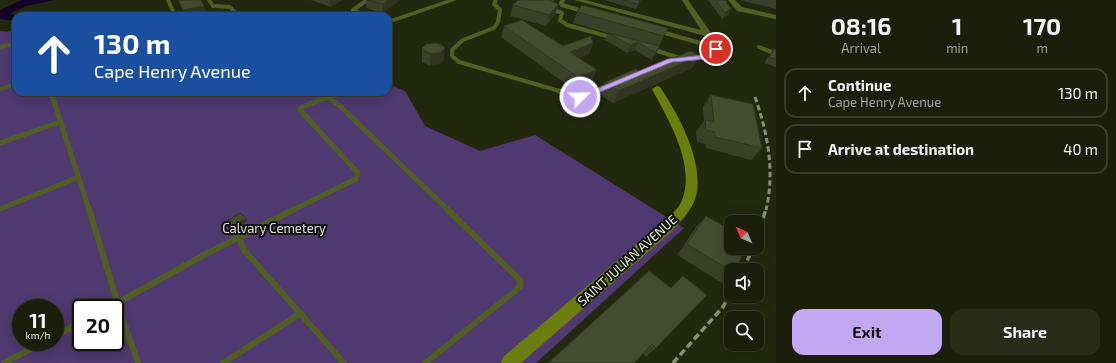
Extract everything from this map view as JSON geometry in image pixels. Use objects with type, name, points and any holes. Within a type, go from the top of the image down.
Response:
[{"type":"street","points":[[392,18],[454,0]]},
{"type":"street","points":[[577,0],[708,34]]},
{"type":"street","points":[[685,0],[715,45],[714,53],[706,57],[686,58]]},
{"type":"street","points":[[731,0],[740,9],[776,17]]},
{"type":"street","name":"SAINT JULIAN AVENUE","points":[[509,363],[667,227],[682,211],[688,201],[692,189],[692,178],[687,152],[657,90]]},
{"type":"lane","points":[[168,0],[173,12]]},
{"type":"lane","points":[[209,0],[213,6],[232,7],[235,12]]},
{"type":"lane","points":[[357,12],[353,10],[367,0]]},
{"type":"lane","points":[[496,0],[494,4],[500,10],[498,22],[494,28],[463,40],[452,50],[452,56],[459,62],[580,97],[616,82]]},
{"type":"lane","points":[[563,0],[562,5],[592,13]]},
{"type":"lane","points":[[547,7],[562,13],[560,20],[567,25],[618,39]]},
{"type":"lane","points":[[650,29],[700,43]]},
{"type":"lane","points":[[0,47],[12,44]]},
{"type":"lane","points":[[759,47],[776,54]]},
{"type":"lane","points":[[647,48],[686,58]]},
{"type":"lane","points":[[671,60],[686,58]]},
{"type":"lane","points":[[0,89],[12,85]]},
{"type":"lane","points":[[52,96],[117,299]]},
{"type":"lane","points":[[124,300],[204,255],[356,179],[358,173],[300,110],[302,107],[325,98],[330,98],[520,280],[520,287],[425,363]]},
{"type":"lane","points":[[0,143],[60,122]]},
{"type":"lane","points":[[0,208],[79,177]]},
{"type":"lane","points":[[239,238],[244,250],[344,363]]},
{"type":"lane","points":[[224,363],[301,313]]},
{"type":"lane","points":[[124,321],[138,363]]},
{"type":"lane","points":[[4,363],[27,351]]},
{"type":"green space","name":"Calvary Cemetery","points":[[0,31],[12,32],[12,96],[392,96],[392,86],[405,91],[425,126],[480,151],[535,135],[684,228],[536,363],[0,363]]},
{"type":"shaded area","points":[[22,0],[55,0],[26,6],[12,12],[12,20],[0,19],[0,10]]},
{"type":"building","points":[[178,0],[201,0],[204,6],[183,10]]},
{"type":"building","points":[[368,0],[389,0],[383,4]]},
{"type":"building","points":[[518,0],[548,0],[559,4],[549,15],[513,5]]},
{"type":"building","points":[[622,0],[640,0],[638,4]]},
{"type":"building","points":[[716,0],[725,0],[731,9],[725,13]]},
{"type":"building","points":[[582,5],[668,28],[664,36],[577,12]]},
{"type":"building","points":[[522,20],[563,46],[591,36],[593,43],[570,52],[597,70],[578,77],[504,26]]},
{"type":"building","points":[[608,33],[659,46],[656,53],[638,42],[630,45]]},
{"type":"building","points":[[436,43],[445,47],[441,53],[431,54],[422,48],[426,44]]},
{"type":"building","points":[[774,49],[776,50],[776,59],[769,57]]},
{"type":"building","points":[[690,51],[700,56],[618,91],[605,82],[636,69],[640,72]]},
{"type":"building","points":[[711,95],[753,104],[762,148],[715,137],[715,132],[706,130],[705,120],[714,122]]},
{"type":"building","points":[[240,213],[246,218],[233,227],[227,221]]},
{"type":"building","points":[[706,216],[724,226],[724,255],[742,255],[738,263],[724,263],[724,267],[687,244]]},
{"type":"building","points":[[649,271],[671,288],[683,276],[707,295],[656,348],[652,344],[634,363],[548,363]]},
{"type":"railway","points":[[755,97],[760,111],[769,153],[770,182],[766,210]]},
{"type":"railway","points":[[764,215],[766,209]]},
{"type":"railway","points":[[746,263],[750,255]]},
{"type":"railway","points":[[673,363],[725,303]]},
{"type":"route","points":[[580,97],[671,60],[711,56],[716,49]]}]
